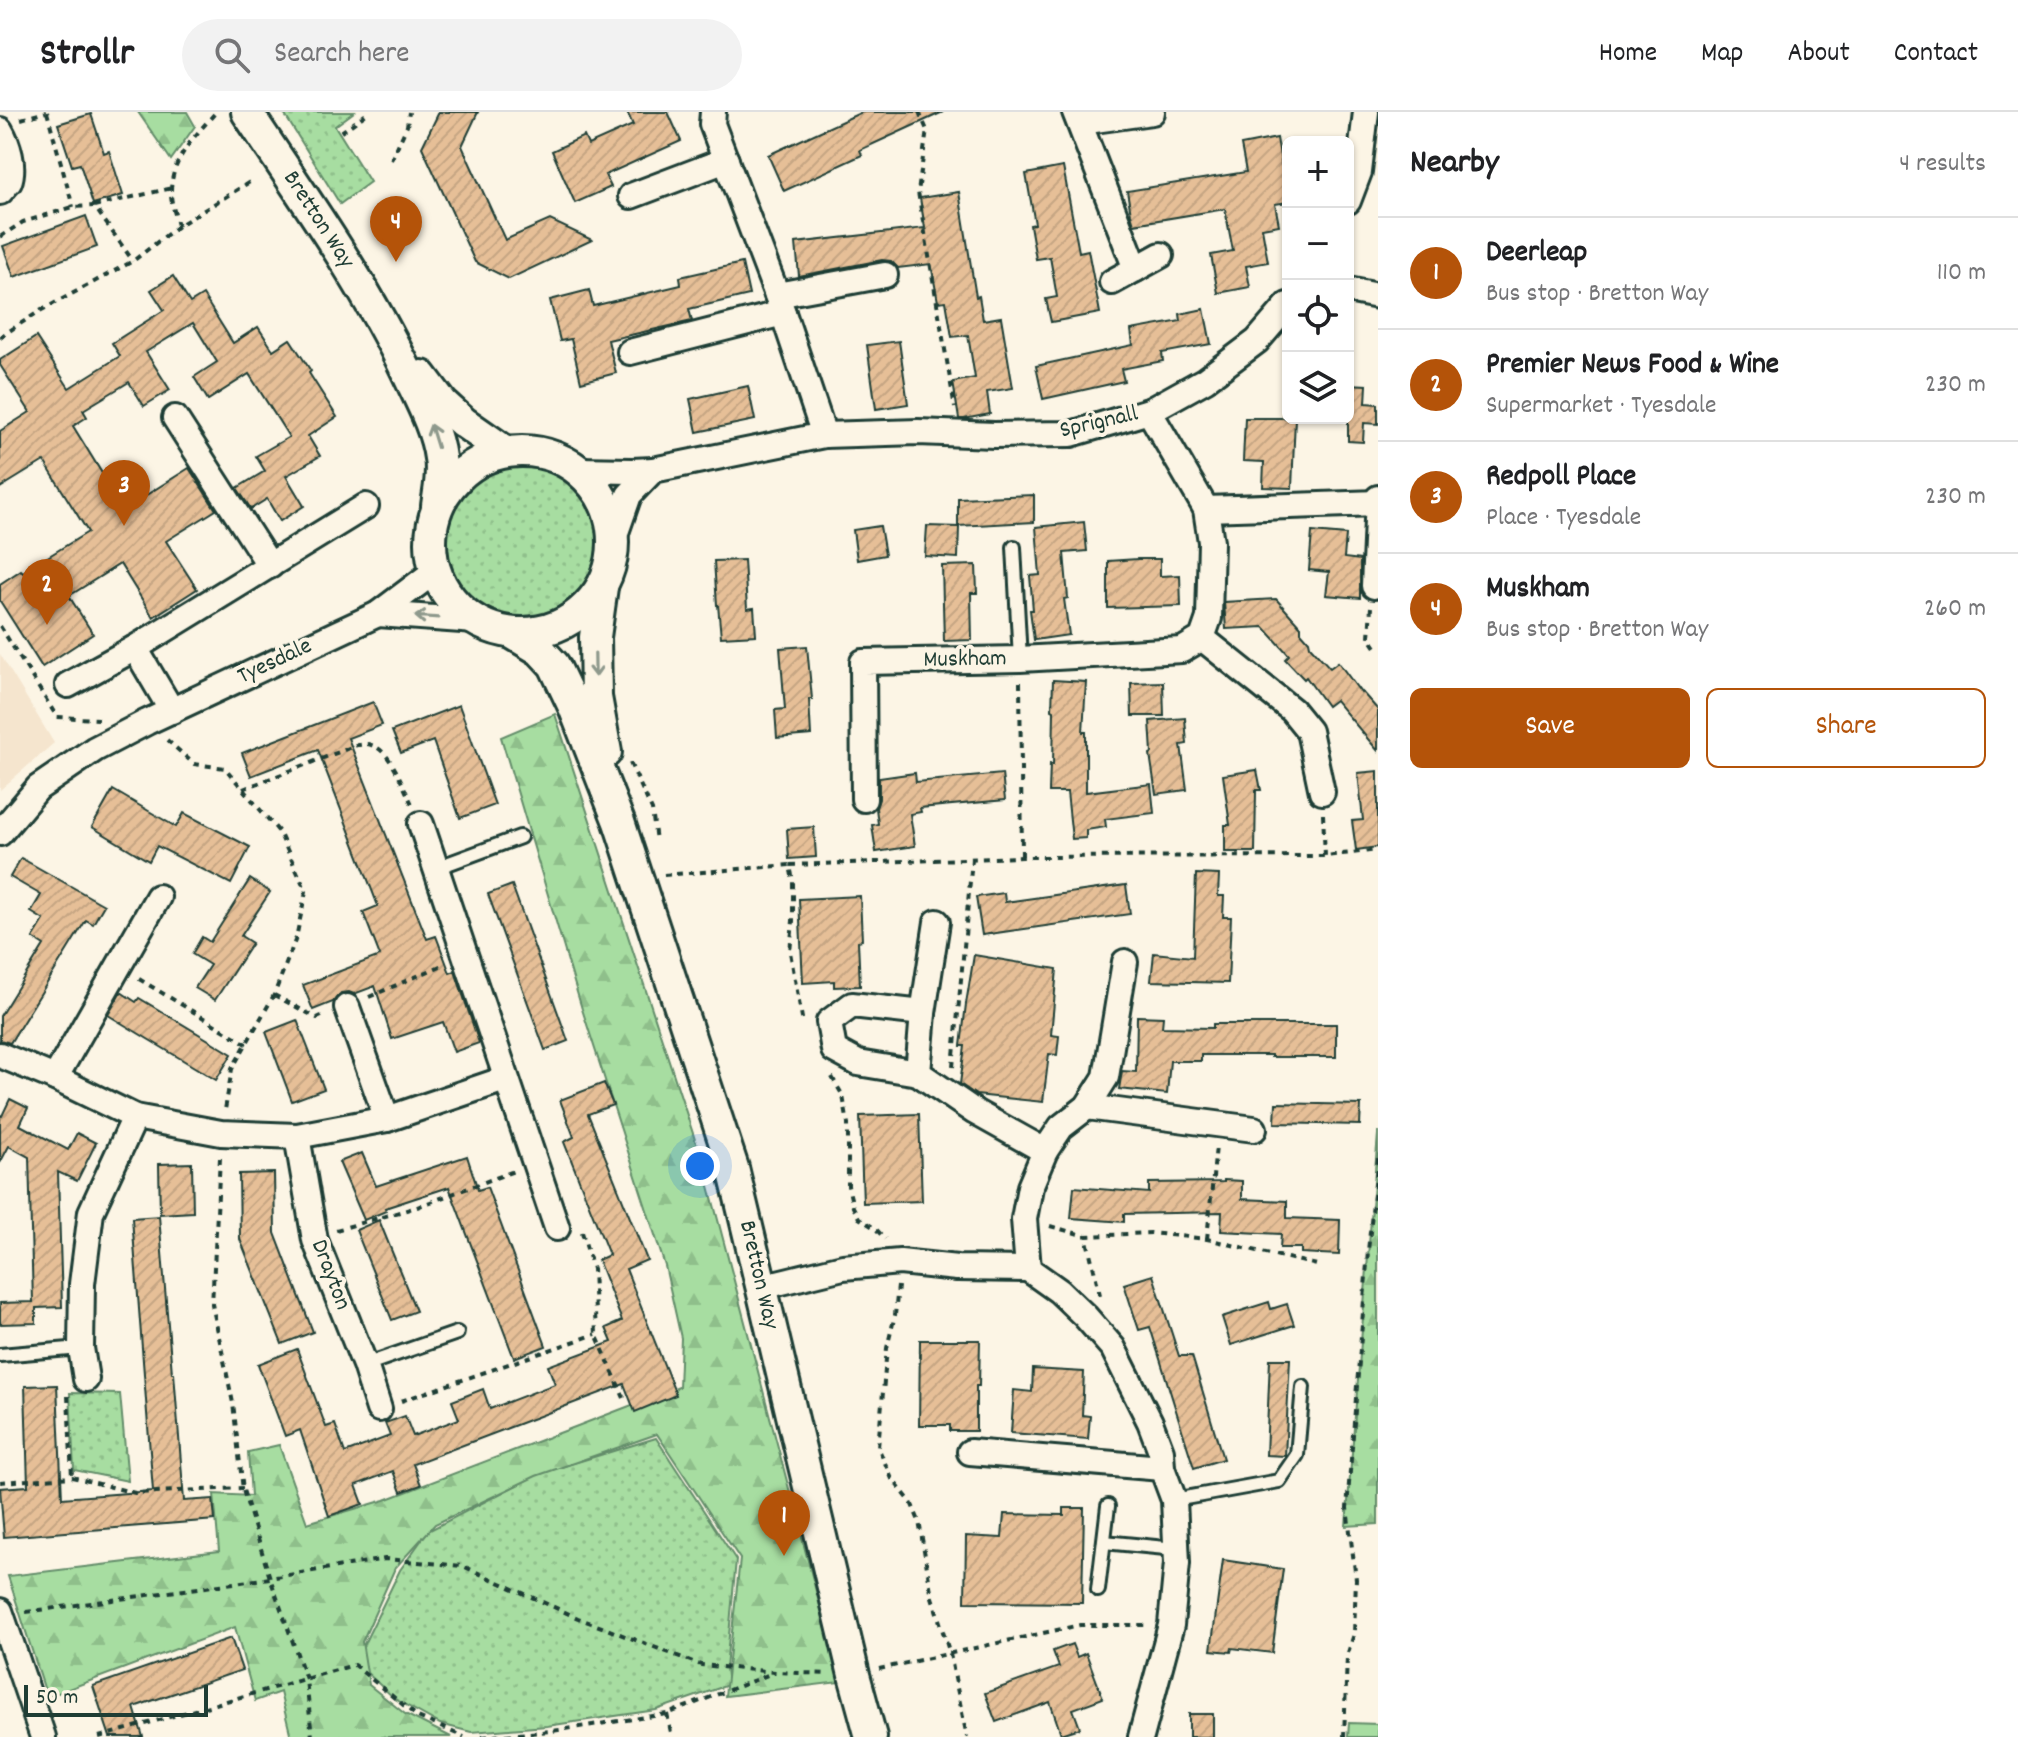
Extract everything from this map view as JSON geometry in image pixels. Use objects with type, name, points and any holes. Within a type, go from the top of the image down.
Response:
[{"type":"street","name":"Bretton Way","points":[[247,112],[327,231],[387,329],[443,404],[506,452]]},
{"type":"street","points":[[713,112],[712,124],[780,304],[824,435]]},
{"type":"street","points":[[1136,269],[1078,117],[1152,112]]},
{"type":"street","points":[[1354,185],[1359,172],[1366,112]]},
{"type":"street","points":[[0,130],[11,160],[9,183],[0,192]]},
{"type":"street","points":[[631,196],[726,160]]},
{"type":"street","points":[[1112,282],[1161,255]]},
{"type":"street","points":[[630,352],[780,304],[885,275]]},
{"type":"street","points":[[1354,291],[1378,296]]},
{"type":"street","name":"Sprignall","points":[[578,470],[653,470],[824,435],[918,432],[1071,434],[1149,411],[1205,380],[1257,341],[1282,312]]},
{"type":"street","name":"Bretton Way","points":[[387,329],[428,415],[440,454],[442,471],[436,512]]},
{"type":"street","points":[[1149,411],[1206,509],[1211,542],[1209,618],[1202,638],[1292,710],[1309,731],[1322,792]]},
{"type":"street","points":[[175,418],[270,566]]},
{"type":"street","points":[[614,538],[609,512],[597,489],[578,470],[556,457],[531,451],[506,452],[483,460],[463,473],[447,491],[436,512],[431,542],[435,571],[445,591],[458,607],[476,621],[512,633],[538,632],[564,624],[585,608],[602,587],[629,495],[653,470]]},
{"type":"street","points":[[1206,509],[1378,500],[1374,586]]},
{"type":"street","points":[[68,685],[135,648],[366,506]]},
{"type":"street","name":"Tyesdale","points":[[0,833],[38,788],[95,749],[378,614],[435,571]]},
{"type":"street","name":"Bretton Way","points":[[602,587],[595,637],[596,697],[619,822]]},
{"type":"street","name":"Tyesdale","points":[[378,614],[476,621]]},
{"type":"street","name":"Bretton Way","points":[[512,633],[540,650],[554,665],[574,707],[619,822],[733,1168],[761,1287],[863,1673],[871,1737]]},
{"type":"street","name":"Muskham","points":[[864,799],[863,662],[1020,659],[1182,650],[1202,638]]},
{"type":"street","points":[[135,648],[172,711]]},
{"type":"street","points":[[421,824],[557,1228]]},
{"type":"street","points":[[55,1078],[158,897]]},
{"type":"street","points":[[918,1073],[923,1013],[937,922]]},
{"type":"street","points":[[1028,1269],[1024,1219],[1030,1187],[1045,1151],[1061,1127],[1087,1107],[1106,1077],[1125,962]]},
{"type":"street","points":[[923,1013],[852,1005],[829,1022],[834,1050],[858,1063],[918,1073],[975,1112],[1045,1151]]},
{"type":"street","points":[[347,1007],[387,1119]]},
{"type":"street","points":[[0,1055],[135,1117],[221,1133],[297,1136],[387,1119],[505,1079]]},
{"type":"street","points":[[1087,1107],[1254,1129]]},
{"type":"street","points":[[86,1379],[81,1348],[82,1284],[91,1212],[135,1117]]},
{"type":"street","name":"Drayton","points":[[297,1136],[314,1236],[379,1409]]},
{"type":"street","points":[[761,1287],[843,1267],[900,1262],[957,1268],[1028,1269],[1059,1291],[1113,1348],[1150,1422],[1174,1500],[1177,1563],[1171,1625],[1141,1737]]},
{"type":"street","points":[[970,1452],[1162,1468]]},
{"type":"street","points":[[1,1613],[43,1737]]},
{"type":"lane","points":[[1014,547],[1020,659]]},
{"type":"lane","points":[[436,868],[520,837]]},
{"type":"lane","points":[[365,1365],[457,1333]]},
{"type":"lane","points":[[0,1355],[81,1348]]},
{"type":"lane","points":[[1174,1500],[1279,1481],[1297,1455],[1303,1387]]},
{"type":"lane","points":[[1098,1590],[1108,1506]]},
{"type":"lane","points":[[1104,1542],[1176,1549]]},
{"type":"path","points":[[47,112],[73,207]]},
{"type":"path","points":[[341,132],[369,112]]},
{"type":"path","points":[[391,160],[407,126],[409,112]]},
{"type":"path","points":[[919,112],[927,130],[918,192],[959,434]]},
{"type":"path","points":[[178,226],[171,196],[174,171],[185,148],[213,113]]},
{"type":"path","points":[[0,337],[40,311],[133,261],[178,226],[253,180]]},
{"type":"path","points":[[0,237],[23,222],[73,207],[94,206],[172,188]]},
{"type":"path","points":[[94,206],[133,261]]},
{"type":"path","points":[[1374,586],[1369,637],[1378,650]]},
{"type":"path","points":[[1020,659],[1022,857]]},
{"type":"path","points":[[147,722],[194,764],[225,768],[279,832],[306,891],[296,938],[274,995],[232,1069],[221,1133],[212,1304],[233,1403],[243,1488],[270,1578],[306,1679],[312,1737]]},
{"type":"path","points":[[243,789],[357,745],[372,745],[385,753],[396,770],[421,824]]},
{"type":"path","points":[[625,753],[652,810],[657,849]]},
{"type":"path","points":[[1322,792],[1325,856]]},
{"type":"path","points":[[661,875],[790,865],[1022,857],[1325,856],[1378,850]]},
{"type":"path","points":[[950,1095],[972,859]]},
{"type":"path","points":[[790,865],[793,881],[790,952],[805,1030]]},
{"type":"path","points":[[274,995],[317,1018],[466,955]]},
{"type":"path","points":[[118,966],[247,1044]]},
{"type":"path","points":[[828,1069],[843,1096],[848,1124],[848,1186],[853,1207],[859,1218],[876,1229],[904,1259],[900,1262],[895,1315],[887,1348],[878,1447],[892,1479],[911,1502],[919,1521],[932,1597],[950,1654],[967,1737]]},
{"type":"path","points":[[1207,1239],[1219,1124]]},
{"type":"path","points":[[1344,1737],[1347,1656],[1354,1634],[1356,1579],[1347,1508],[1378,1156]]},
{"type":"path","points":[[314,1236],[417,1207],[535,1164]]},
{"type":"path","points":[[1024,1219],[1086,1236],[1151,1233],[1207,1239],[1317,1265]]},
{"type":"path","points":[[557,1228],[580,1225],[593,1269],[596,1334],[624,1398]]},
{"type":"path","points":[[1086,1236],[1103,1306]]},
{"type":"path","points":[[379,1409],[596,1334]]},
{"type":"path","points":[[72,1477],[67,1387],[86,1379]]},
{"type":"path","points":[[0,1482],[72,1477],[135,1493],[243,1488]]},
{"type":"path","points":[[1,1613],[270,1578],[385,1559],[463,1566],[578,1618],[701,1665],[775,1672],[863,1673],[1080,1625],[1171,1625]]},
{"type":"path","points":[[99,1737],[354,1665],[418,1717],[464,1737]]},
{"type":"path","points":[[482,1737],[552,1731],[667,1714],[775,1672]]},
{"type":"path","points":[[667,1714],[672,1737]]},
{"type":"shaded area","points":[[0,654],[54,743],[0,790]]},
{"type":"green space","points":[[138,112],[187,112],[195,126],[171,160]]},
{"type":"green space","points":[[283,112],[354,112],[335,126],[370,182],[340,204]]},
{"type":"green space","points":[[522,451],[557,458],[586,478],[606,507],[613,542],[606,577],[586,606],[557,626],[522,633],[487,626],[458,606],[438,577],[431,542],[438,507],[458,478],[487,458]]},
{"type":"green space","points":[[555,714],[704,1167],[840,1682],[725,1696],[740,1559],[657,1434],[536,1476],[435,1524],[395,1568],[362,1642],[369,1685],[405,1714],[451,1737],[291,1737],[280,1692],[255,1701],[235,1627],[47,1697],[8,1576],[219,1551],[214,1494],[251,1496],[248,1452],[279,1445],[307,1523],[385,1500],[679,1387],[681,1338],[665,1266],[582,1009],[501,737]]},
{"type":"green space","points":[[1378,1134],[1378,1524],[1346,1526]]},
{"type":"green space","points":[[70,1393],[120,1394],[128,1481],[74,1470]]},
{"type":"green space","points":[[656,1438],[736,1560],[726,1668],[728,1685],[656,1710],[547,1726],[471,1732],[440,1724],[395,1699],[365,1671],[362,1648],[400,1570],[428,1531],[538,1474]]},
{"type":"green space","points":[[1349,1723],[1378,1724],[1378,1737],[1348,1737]]},
{"type":"building","points":[[439,112],[478,112],[462,146],[505,240],[550,220],[592,240],[509,279],[475,262],[422,147]]},
{"type":"building","points":[[627,112],[668,112],[681,141],[605,175],[611,187],[575,203],[552,151],[584,136],[588,145],[633,125]]},
{"type":"building","points":[[862,112],[943,112],[860,150],[862,155],[784,191],[768,155]]},
{"type":"building","points":[[91,114],[104,153],[109,151],[123,195],[93,204],[80,164],[72,166],[58,124]]},
{"type":"building","points":[[1277,138],[1282,167],[1282,203],[1275,204],[1279,225],[1262,228],[1268,262],[1246,266],[1250,287],[1218,293],[1211,255],[1233,251],[1225,209],[1134,224],[1127,191],[1246,172],[1241,145]]},
{"type":"building","points":[[1063,167],[1079,252],[1088,250],[1100,313],[1051,322],[1046,299],[1057,297],[1050,257],[1036,259],[1030,225],[1035,224],[1026,174]]},
{"type":"building","points":[[959,192],[976,297],[979,296],[983,320],[1001,317],[1013,388],[987,392],[990,414],[964,419],[959,419],[953,382],[975,378],[968,335],[952,337],[946,301],[938,302],[931,264],[898,268],[891,261],[882,260],[799,276],[796,243],[925,228],[920,198]]},
{"type":"building","points":[[86,216],[97,247],[14,277],[3,246]]},
{"type":"building","points":[[742,263],[749,295],[689,309],[692,321],[608,340],[616,373],[581,382],[571,339],[560,341],[550,300],[589,290],[593,306],[681,285],[680,277]]},
{"type":"building","points":[[173,276],[190,303],[203,295],[233,343],[258,327],[273,350],[290,339],[337,417],[308,436],[320,456],[286,476],[304,506],[280,521],[267,499],[251,509],[237,488],[265,471],[256,456],[289,437],[249,374],[208,400],[194,377],[217,362],[193,323],[146,352],[170,390],[144,406],[129,382],[83,410],[87,417],[73,426],[124,509],[189,468],[216,510],[166,541],[197,589],[153,617],[120,564],[69,596],[93,634],[42,667],[0,601],[0,584],[88,532],[44,461],[0,488],[0,431],[30,412],[0,365],[0,360],[36,337],[69,388],[120,356],[112,343],[164,310],[151,290]]},
{"type":"building","points":[[1204,309],[1211,344],[1162,353],[1163,361],[1121,369],[1124,381],[1043,399],[1036,366],[1133,345],[1131,330],[1181,321],[1180,314]]},
{"type":"building","points":[[899,341],[908,404],[876,409],[867,345]]},
{"type":"building","points":[[1354,384],[1367,385],[1366,403],[1378,404],[1378,424],[1364,423],[1363,442],[1348,441],[1348,424],[1354,424]]},
{"type":"building","points":[[748,386],[755,420],[697,432],[690,399]]},
{"type":"building","points":[[1245,418],[1282,418],[1282,424],[1295,424],[1292,488],[1263,487],[1264,462],[1243,461]]},
{"type":"building","points":[[1034,495],[1034,522],[958,526],[958,498]]},
{"type":"building","points":[[1084,522],[1087,551],[1064,553],[1068,598],[1064,599],[1069,635],[1034,640],[1030,576],[1040,575],[1036,527]]},
{"type":"building","points":[[880,526],[885,555],[857,560],[853,530]]},
{"type":"building","points":[[927,526],[959,527],[958,558],[925,556]]},
{"type":"building","points":[[1312,532],[1346,535],[1344,558],[1360,560],[1360,598],[1326,595],[1329,572],[1309,570]]},
{"type":"building","points":[[1160,559],[1160,576],[1180,575],[1181,606],[1108,608],[1108,561]]},
{"type":"building","points":[[744,560],[747,609],[754,608],[756,635],[721,637],[714,561]]},
{"type":"building","points":[[976,565],[977,593],[971,593],[972,640],[944,641],[942,566]]},
{"type":"building","points":[[1276,599],[1301,627],[1310,646],[1330,668],[1338,662],[1378,710],[1378,751],[1335,700],[1327,706],[1306,677],[1304,679],[1285,659],[1289,655],[1264,627],[1226,629],[1224,602]]},
{"type":"building","points":[[807,646],[812,699],[809,699],[811,735],[777,738],[775,710],[785,709],[780,648]]},
{"type":"building","points":[[1053,680],[1086,682],[1083,732],[1086,732],[1086,792],[1151,784],[1154,813],[1105,819],[1106,827],[1086,830],[1086,838],[1072,839],[1067,792],[1049,792],[1050,764],[1053,765]]},
{"type":"building","points":[[1163,682],[1164,716],[1132,716],[1131,683]]},
{"type":"building","points":[[373,702],[382,725],[348,738],[427,939],[436,936],[450,973],[455,971],[479,1043],[454,1052],[443,1022],[392,1039],[375,986],[354,994],[341,993],[333,1002],[313,1010],[303,985],[380,956],[363,912],[378,906],[318,750],[251,776],[242,753]]},
{"type":"building","points":[[459,705],[495,805],[460,818],[433,741],[401,753],[392,731]]},
{"type":"building","points":[[1185,718],[1187,744],[1181,745],[1187,790],[1156,794],[1150,754],[1150,721]]},
{"type":"building","points":[[1257,770],[1261,790],[1256,790],[1255,852],[1225,852],[1225,825],[1230,825],[1223,775]]},
{"type":"building","points":[[1378,771],[1378,847],[1356,850],[1352,821],[1363,820],[1358,773]]},
{"type":"building","points":[[915,773],[916,782],[1002,774],[1005,800],[920,808],[921,812],[910,814],[915,846],[876,852],[872,825],[878,824],[879,778]]},
{"type":"building","points":[[113,790],[176,827],[184,813],[250,847],[231,884],[157,846],[149,861],[92,827]]},
{"type":"building","points":[[814,827],[816,857],[789,859],[787,829]]},
{"type":"building","points":[[21,858],[104,905],[93,924],[86,920],[10,1043],[0,1040],[0,1016],[44,945],[33,938],[44,920],[31,912],[41,895],[10,877]]},
{"type":"building","points":[[1196,874],[1219,875],[1218,896],[1224,896],[1223,917],[1231,917],[1228,983],[1151,981],[1154,953],[1193,957]]},
{"type":"building","points":[[250,879],[270,892],[241,936],[252,943],[215,1000],[195,988],[210,965],[192,954],[202,937],[210,942]]},
{"type":"building","points":[[512,885],[568,1041],[545,1050],[488,894]]},
{"type":"building","points":[[1126,885],[1130,914],[982,935],[976,897],[1004,893],[1005,902]]},
{"type":"building","points":[[860,896],[860,986],[834,987],[834,981],[803,983],[799,899]]},
{"type":"building","points":[[974,955],[1057,969],[1051,1035],[1059,1036],[1057,1055],[1049,1054],[1043,1102],[976,1095],[960,1084],[965,1046],[961,1046]]},
{"type":"building","points":[[121,992],[136,1002],[139,998],[232,1054],[216,1080],[108,1015]]},
{"type":"building","points":[[1137,1016],[1163,1017],[1162,1027],[1336,1024],[1336,1057],[1201,1055],[1201,1061],[1170,1061],[1167,1094],[1119,1089],[1122,1071],[1136,1072]]},
{"type":"building","points":[[297,1020],[324,1089],[292,1101],[266,1032]]},
{"type":"building","points":[[604,1083],[613,1105],[588,1114],[647,1260],[626,1269],[676,1395],[635,1412],[624,1384],[413,1464],[421,1485],[401,1492],[393,1471],[356,1485],[363,1504],[329,1516],[300,1430],[285,1436],[258,1364],[297,1349],[326,1427],[335,1424],[345,1453],[390,1436],[385,1423],[405,1416],[413,1436],[459,1419],[452,1401],[483,1389],[490,1409],[555,1384],[548,1366],[612,1342],[606,1328],[622,1321],[598,1260],[609,1255],[564,1142],[574,1137],[560,1100]]},
{"type":"building","points":[[10,1099],[28,1108],[20,1125],[68,1150],[77,1133],[96,1143],[77,1181],[58,1172],[62,1307],[36,1308],[36,1323],[0,1324],[0,1303],[33,1302],[29,1157],[9,1146],[0,1163],[0,1115]]},
{"type":"building","points":[[1276,1103],[1361,1105],[1360,1125],[1275,1123]]},
{"type":"building","points":[[919,1114],[922,1201],[863,1203],[860,1116]]},
{"type":"building","points":[[362,1153],[376,1186],[467,1156],[478,1190],[487,1187],[546,1346],[514,1358],[449,1187],[385,1208],[386,1211],[364,1220],[339,1162]]},
{"type":"building","points":[[192,1163],[193,1212],[160,1214],[159,1164]]},
{"type":"building","points":[[274,1173],[275,1233],[313,1332],[282,1344],[240,1239],[239,1174]]},
{"type":"building","points":[[1242,1181],[1242,1199],[1287,1201],[1287,1218],[1340,1220],[1339,1255],[1301,1253],[1301,1248],[1280,1248],[1281,1234],[1221,1231],[1222,1212],[1124,1214],[1124,1222],[1071,1218],[1074,1187],[1149,1193],[1149,1183]]},
{"type":"building","points":[[159,1216],[184,1501],[213,1499],[215,1520],[4,1537],[0,1488],[28,1486],[25,1386],[57,1385],[62,1498],[153,1491],[132,1218]]},
{"type":"building","points":[[379,1220],[416,1311],[392,1320],[356,1230]]},
{"type":"building","points":[[1153,1275],[1179,1356],[1192,1356],[1223,1459],[1194,1468],[1150,1327],[1139,1330],[1124,1284]]},
{"type":"building","points":[[1269,1302],[1271,1309],[1287,1304],[1294,1325],[1231,1345],[1222,1317]]},
{"type":"building","points":[[920,1340],[980,1340],[976,1431],[950,1431],[950,1425],[919,1425]]},
{"type":"building","points":[[1270,1359],[1290,1359],[1285,1456],[1266,1455]]},
{"type":"building","points":[[1033,1369],[1084,1372],[1082,1415],[1090,1416],[1088,1439],[1011,1433],[1014,1390],[1032,1392]]},
{"type":"building","points":[[1064,1508],[1084,1508],[1082,1603],[965,1602],[966,1536],[1002,1538],[1004,1514],[1064,1515]]},
{"type":"building","points":[[1223,1560],[1283,1569],[1272,1653],[1232,1648],[1231,1652],[1211,1650]]},
{"type":"building","points":[[231,1638],[242,1670],[134,1707],[143,1737],[110,1737],[93,1686]]},
{"type":"building","points":[[1072,1644],[1077,1657],[1086,1653],[1103,1698],[1073,1709],[1080,1728],[1061,1734],[1050,1702],[996,1722],[985,1693],[1059,1667],[1053,1651]]},
{"type":"building","points":[[1189,1714],[1213,1714],[1213,1737],[1189,1737]]},
{"type":"place","name":"Muskham","points":[[396,262]]},
{"type":"place","name":"Redpoll Place","points":[[124,526]]},
{"type":"place","name":"Premier News Food & Wine","points":[[47,625]]},
{"type":"place","name":"Deerleap","points":[[784,1556]]}]
